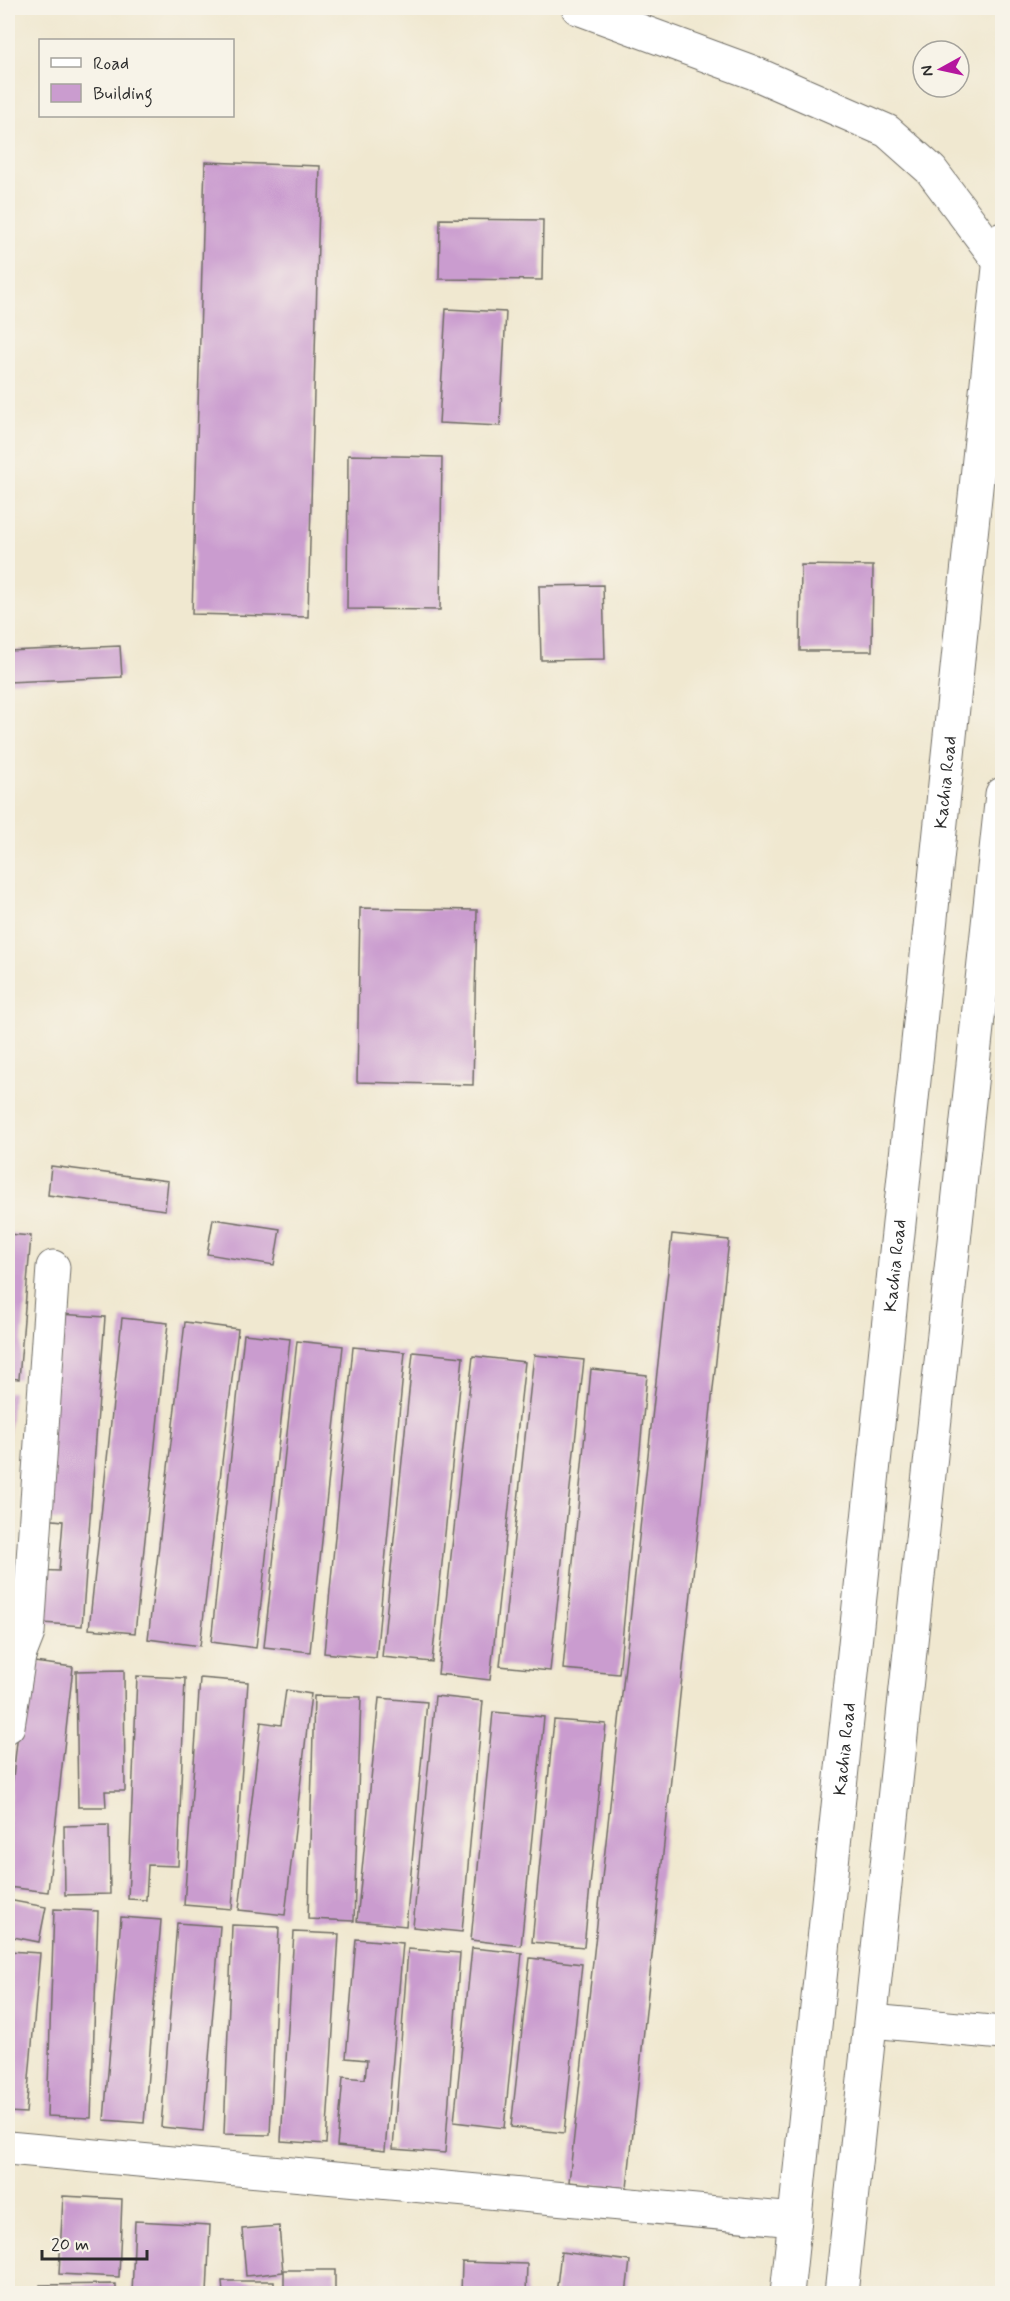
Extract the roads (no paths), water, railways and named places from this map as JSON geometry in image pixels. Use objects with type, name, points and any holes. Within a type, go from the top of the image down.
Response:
[{"type":"main road","points":[[578,8],[752,72],[887,131],[931,170],[1001,250]]},
{"type":"main road","name":"Kachia Road","points":[[787,2294],[1001,250]]},
{"type":"main road","points":[[841,2294],[1002,794]]},
{"type":"main road","points":[[8,1726],[19,1656],[28,1633],[53,1267]]},
{"type":"main road","points":[[871,2021],[1002,2032]]},
{"type":"main road","points":[[8,2148],[795,2220]]}]
